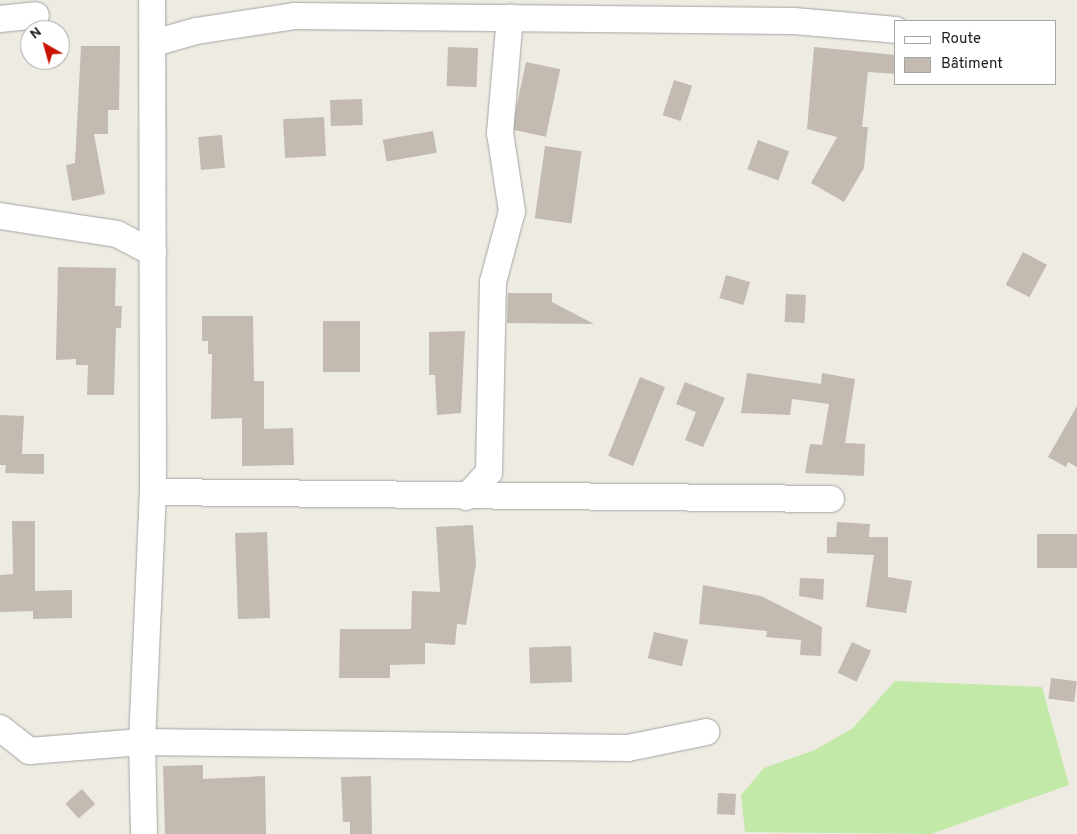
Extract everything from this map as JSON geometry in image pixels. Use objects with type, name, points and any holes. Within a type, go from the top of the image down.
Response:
[{"type":"street","points":[[144,834],[142,742],[153,492],[154,43],[152,0]]},
{"type":"street","points":[[0,18],[36,15]]},
{"type":"street","points":[[154,43],[196,31],[294,16],[794,21],[894,30]]},
{"type":"street","points":[[466,497],[489,472],[494,282],[512,211],[500,134],[510,17]]},
{"type":"street","points":[[0,216],[118,234],[153,253]]},
{"type":"street","points":[[153,492],[466,497],[831,499]]},
{"type":"street","points":[[0,728],[29,752],[142,742],[628,748],[706,732]]},
{"type":"green space","points":[[895,681],[1042,687],[1069,785],[931,834],[745,832],[741,795],[764,768],[815,750],[853,728]]},
{"type":"building","points":[[81,46],[120,46],[119,110],[108,110],[108,134],[94,134],[105,194],[72,201],[66,165],[75,163]]},
{"type":"building","points":[[448,47],[478,48],[477,87],[447,86]]},
{"type":"building","points":[[814,47],[894,55],[894,74],[868,72],[862,127],[868,127],[864,168],[844,202],[811,183],[837,137],[807,129]]},
{"type":"building","points":[[526,62],[560,69],[546,137],[512,129]]},
{"type":"building","points":[[674,80],[692,86],[681,121],[663,115]]},
{"type":"building","points":[[362,99],[363,125],[331,126],[330,100]]},
{"type":"building","points":[[324,117],[326,156],[285,158],[283,119]]},
{"type":"building","points":[[433,131],[437,153],[387,162],[383,140]]},
{"type":"building","points":[[222,135],[225,168],[201,170],[198,137]]},
{"type":"building","points":[[758,140],[789,151],[778,180],[747,169]]},
{"type":"building","points":[[545,146],[582,151],[571,223],[535,218]]},
{"type":"building","points":[[1023,252],[1047,265],[1029,297],[1006,285]]},
{"type":"building","points":[[58,267],[116,268],[115,306],[122,306],[121,328],[116,328],[114,395],[87,395],[88,365],[76,365],[76,359],[56,360]]},
{"type":"building","points":[[726,275],[750,282],[743,305],[719,298]]},
{"type":"building","points":[[508,293],[552,293],[552,302],[594,324],[507,323]]},
{"type":"building","points":[[786,294],[806,295],[805,323],[785,322]]},
{"type":"building","points":[[202,316],[253,316],[254,381],[264,381],[264,429],[293,428],[294,465],[242,466],[242,418],[211,419],[212,354],[208,354],[208,341],[202,341]]},
{"type":"building","points":[[323,321],[360,321],[360,372],[323,372]]},
{"type":"building","points":[[465,331],[461,413],[437,415],[435,375],[429,375],[429,332]]},
{"type":"building","points":[[747,373],[821,384],[822,373],[855,379],[845,443],[865,444],[864,476],[805,473],[810,444],[822,445],[829,404],[792,399],[790,415],[741,413]]},
{"type":"building","points":[[640,377],[665,387],[633,466],[608,456]]},
{"type":"building","points":[[685,382],[725,398],[703,447],[685,440],[696,412],[676,404]]},
{"type":"building","points":[[1077,406],[1077,467],[1068,462],[1066,467],[1048,457]]},
{"type":"building","points":[[0,415],[24,416],[22,454],[44,454],[44,474],[5,473],[6,465],[0,465]]},
{"type":"building","points":[[12,521],[35,521],[35,591],[72,590],[72,618],[33,619],[33,611],[0,612],[0,575],[13,574]]},
{"type":"building","points":[[837,522],[870,524],[869,537],[888,537],[888,577],[912,581],[906,613],[866,607],[874,555],[827,553],[827,537],[836,537]]},
{"type":"building","points":[[473,525],[476,564],[466,625],[457,624],[455,645],[425,643],[425,664],[390,665],[390,678],[339,678],[340,629],[411,629],[412,591],[440,592],[436,527]]},
{"type":"building","points":[[267,532],[270,618],[238,619],[235,533]]},
{"type":"building","points":[[1037,534],[1077,534],[1077,568],[1037,568]]},
{"type":"building","points":[[800,578],[824,579],[823,600],[799,596]]},
{"type":"building","points":[[703,585],[761,596],[822,627],[821,656],[800,655],[801,640],[766,637],[767,631],[699,624]]},
{"type":"building","points":[[654,632],[688,640],[682,666],[648,658]]},
{"type":"building","points":[[852,642],[871,651],[857,682],[838,673]]},
{"type":"building","points":[[571,646],[572,682],[530,683],[529,647]]},
{"type":"building","points":[[1051,678],[1077,681],[1074,702],[1048,699]]},
{"type":"building","points":[[203,765],[203,779],[265,776],[266,834],[165,834],[163,766]]},
{"type":"building","points":[[371,776],[372,834],[350,834],[350,822],[343,822],[341,777]]},
{"type":"building","points":[[82,789],[95,804],[79,819],[65,803]]},
{"type":"building","points":[[718,793],[736,794],[735,815],[717,814]]}]
